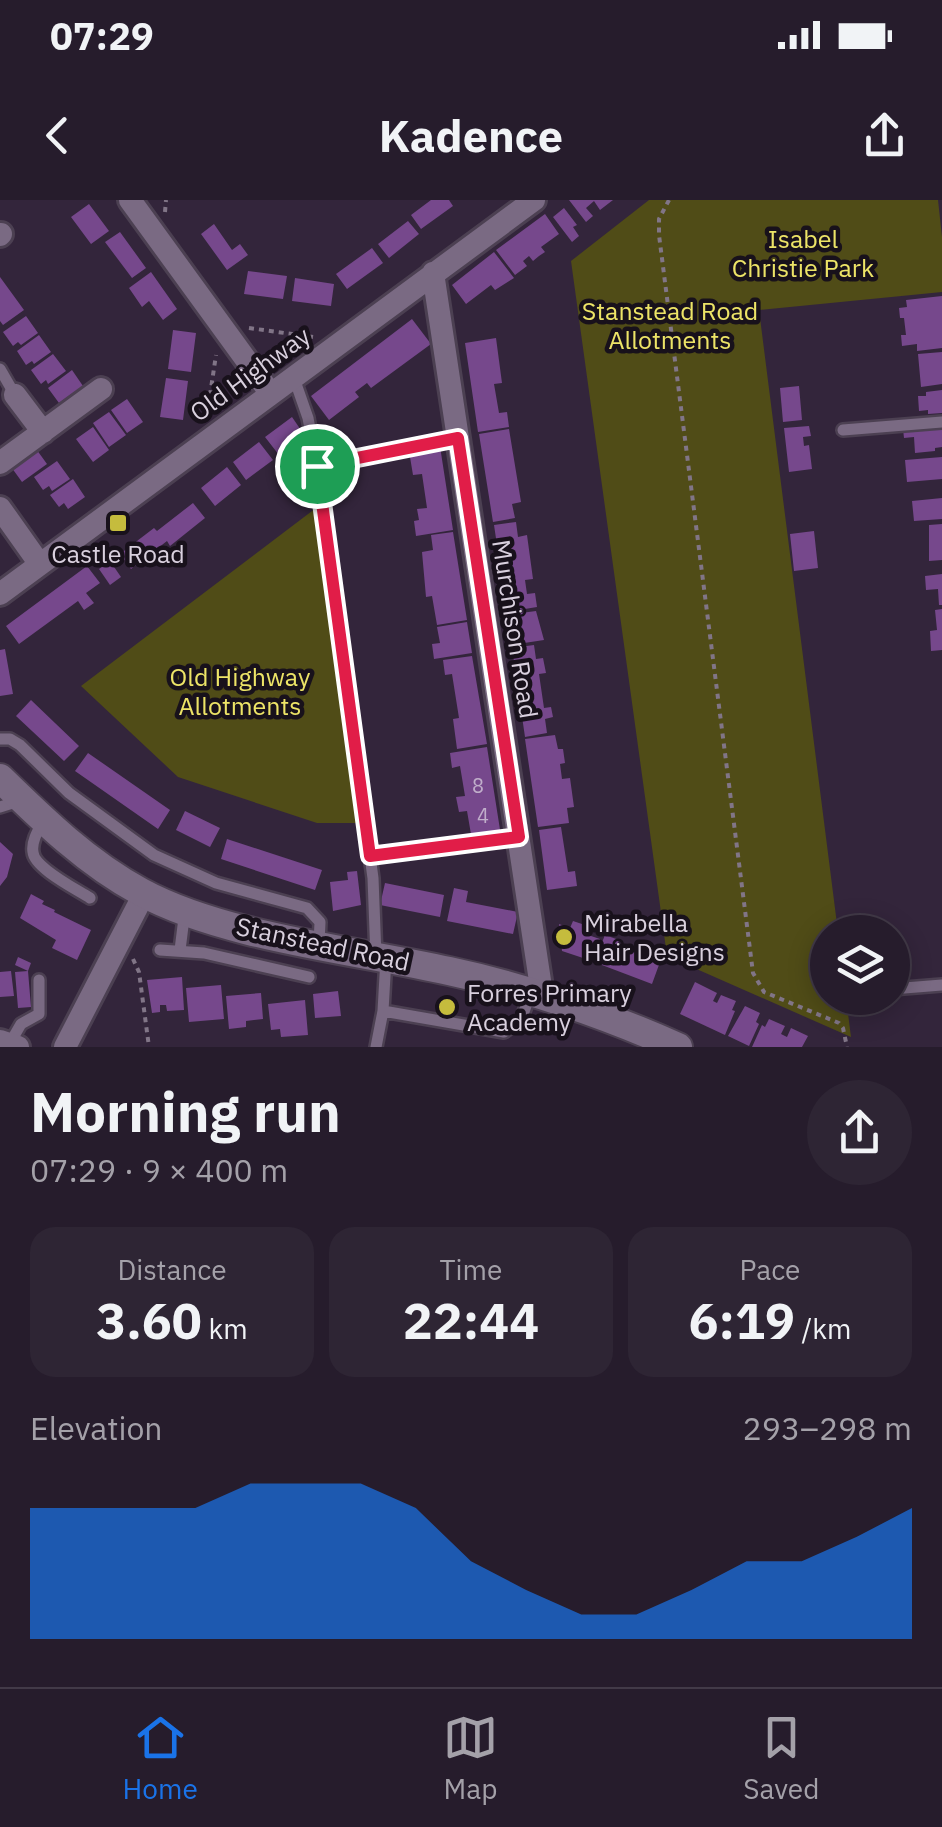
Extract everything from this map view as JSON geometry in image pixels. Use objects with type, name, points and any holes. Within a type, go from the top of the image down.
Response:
[{"type":"street","points":[[130,200],[271,394]]},
{"type":"street","name":"Old Highway","points":[[0,594],[534,200]]},
{"type":"street","name":"Murchison Road","points":[[433,273],[519,837],[536,992]]},
{"type":"street","points":[[0,463],[101,389]]},
{"type":"street","points":[[16,395],[43,432]]},
{"type":"street","points":[[0,508],[39,563]]},
{"type":"street","name":"Stanstead Road","points":[[0,778],[11,803],[44,820],[95,862],[144,894],[185,910],[275,935],[536,992],[678,1047]]},
{"type":"street","points":[[65,1047],[144,894]]},
{"type":"lane","points":[[0,370],[16,395]]},
{"type":"lane","points":[[293,376],[304,405],[317,466],[370,856],[381,957],[382,1011],[376,1047]]},
{"type":"lane","points":[[843,430],[942,422]]},
{"type":"lane","points":[[317,466],[458,438]]},
{"type":"lane","points":[[0,739],[20,746],[84,805],[154,855],[216,883],[307,908],[320,922],[320,944]]},
{"type":"lane","points":[[44,820],[33,846],[34,857],[42,867],[90,898]]},
{"type":"lane","points":[[76,890],[95,862]]},
{"type":"lane","points":[[180,950],[185,910]]},
{"type":"lane","points":[[267,967],[275,935]]},
{"type":"lane","points":[[160,950],[180,950],[309,977]]},
{"type":"lane","points":[[9,1044],[21,1024],[39,1014],[39,980]]},
{"type":"lane","points":[[910,988],[942,985]]},
{"type":"lane","points":[[382,1011],[504,1032],[521,1020],[536,992]]},
{"type":"path","points":[[669,200],[659,219],[659,234],[753,974],[764,992],[839,1023],[847,1047]]},
{"type":"path","points":[[370,856],[519,837]]},
{"type":"path","points":[[116,948],[137,964],[148,1047]]},
{"type":"green space","name":"Stanstead Road Allotments","points":[[649,200],[938,200],[942,292],[759,310],[836,915],[810,915],[810,1015],[848,1015],[851,1037],[667,956],[571,261]]},
{"type":"green space","name":"Old Highway Allotments","points":[[316,508],[357,823],[317,823],[178,777],[81,686]]},
{"type":"building","points":[[431,200],[449,200],[453,206],[421,229],[411,215]]},
{"type":"building","points":[[569,200],[613,200],[600,210],[594,201],[586,208],[593,216],[586,222]]},
{"type":"building","points":[[89,204],[109,231],[91,244],[71,217]]},
{"type":"building","points":[[564,208],[577,225],[573,227],[579,236],[572,242],[553,217]]},
{"type":"building","points":[[545,214],[559,234],[541,247],[545,252],[533,261],[529,256],[523,261],[527,266],[515,275],[496,250]]},
{"type":"building","points":[[408,221],[419,234],[389,258],[378,244]]},
{"type":"building","points":[[214,224],[232,250],[240,244],[248,255],[227,270],[201,234]]},
{"type":"building","points":[[120,232],[146,268],[132,278],[105,242]]},
{"type":"building","points":[[372,248],[383,263],[347,289],[336,274]]},
{"type":"building","points":[[494,252],[514,278],[495,290],[491,285],[466,304],[452,285]]},
{"type":"building","points":[[248,271],[287,276],[283,299],[244,294]]},
{"type":"building","points":[[151,272],[177,309],[163,320],[149,301],[142,307],[129,288]]},
{"type":"building","points":[[0,277],[24,310],[3,325],[0,321]]},
{"type":"building","points":[[295,278],[334,284],[331,306],[292,301]]},
{"type":"building","points":[[942,296],[942,348],[917,351],[917,344],[902,346],[901,335],[906,335],[899,308],[907,307],[906,300]]},
{"type":"building","points":[[26,316],[38,333],[13,346],[3,332]]},
{"type":"building","points":[[412,319],[431,344],[371,388],[367,383],[355,392],[359,397],[329,420],[311,396]]},
{"type":"building","points":[[173,330],[196,333],[191,372],[168,369]]},
{"type":"building","points":[[39,335],[51,352],[26,365],[17,351]]},
{"type":"building","points":[[496,338],[502,383],[494,384],[499,413],[507,412],[509,427],[478,432],[465,343]]},
{"type":"building","points":[[942,352],[942,384],[921,387],[918,354]]},
{"type":"building","points":[[53,354],[66,371],[48,384],[46,380],[41,384],[31,370]]},
{"type":"building","points":[[72,370],[83,386],[59,403],[48,388]]},
{"type":"building","points":[[166,378],[188,381],[183,420],[160,417]]},
{"type":"building","points":[[799,386],[802,420],[783,422],[780,388]]},
{"type":"building","points":[[942,390],[942,413],[919,411],[918,396]]},
{"type":"building","points":[[127,399],[143,422],[127,433],[111,410]]},
{"type":"building","points":[[109,412],[126,435],[109,447],[93,423]]},
{"type":"building","points":[[292,417],[305,436],[279,455],[265,437]]},
{"type":"building","points":[[942,421],[942,447],[915,453],[914,437],[904,438],[903,429]]},
{"type":"building","points":[[809,426],[811,436],[803,437],[804,446],[809,445],[812,469],[789,472],[784,428]]},
{"type":"building","points":[[93,427],[109,450],[93,462],[76,439]]},
{"type":"building","points":[[509,429],[521,502],[512,504],[515,518],[493,522],[479,434]]},
{"type":"building","points":[[439,440],[453,530],[416,536],[417,509],[427,508],[422,474],[413,475],[408,445]]},
{"type":"building","points":[[259,442],[273,460],[246,480],[233,462]]},
{"type":"building","points":[[34,446],[47,464],[22,482],[9,464]]},
{"type":"building","points":[[942,457],[942,479],[907,482],[905,460]]},
{"type":"building","points":[[57,461],[70,479],[52,491],[49,486],[43,490],[34,477]]},
{"type":"building","points":[[227,467],[241,485],[215,506],[201,488]]},
{"type":"building","points":[[73,479],[85,497],[68,509],[64,503],[59,507],[50,495]]},
{"type":"building","points":[[942,498],[942,519],[914,521],[912,501]]},
{"type":"building","points":[[193,503],[205,518],[170,546],[167,541],[131,569],[120,554]]},
{"type":"building","points":[[516,522],[518,537],[527,535],[533,579],[525,580],[527,594],[535,593],[537,607],[507,612],[494,525]]},
{"type":"building","points":[[942,524],[942,560],[929,561],[929,525]]},
{"type":"building","points":[[814,531],[818,568],[794,571],[790,534]]},
{"type":"building","points":[[453,532],[467,620],[437,625],[432,596],[426,597],[422,552],[433,550],[431,535]]},
{"type":"building","points":[[110,561],[121,577],[110,585],[99,569]]},
{"type":"building","points":[[87,566],[100,583],[86,593],[94,603],[84,610],[78,601],[19,644],[6,626]]},
{"type":"building","points":[[942,574],[939,605],[938,589],[926,590],[925,576]]},
{"type":"building","points":[[942,609],[942,650],[931,651],[930,631],[937,630],[935,610]]},
{"type":"building","points":[[536,611],[544,640],[511,645],[506,615]]},
{"type":"building","points":[[467,622],[472,653],[434,659],[432,644],[440,643],[437,627]]},
{"type":"building","points":[[534,645],[536,659],[543,658],[546,673],[539,674],[544,708],[551,707],[553,717],[545,719],[547,733],[525,737],[512,648]]},
{"type":"building","points":[[5,649],[13,694],[0,696],[0,650]]},
{"type":"building","points":[[472,656],[487,744],[457,749],[453,719],[459,718],[452,674],[445,675],[443,660]]},
{"type":"building","points":[[31,700],[79,746],[64,761],[16,716]]},
{"type":"building","points":[[555,735],[558,749],[563,749],[562,779],[570,778],[574,807],[567,808],[569,823],[538,827],[525,739]]},
{"type":"building","points":[[487,747],[501,836],[472,840],[467,811],[459,812],[456,797],[465,796],[460,766],[452,768],[450,753]]},
{"type":"building","points":[[88,753],[170,810],[158,829],[75,771]]},
{"type":"building","points":[[185,811],[220,828],[210,847],[176,830]]},
{"type":"building","points":[[561,827],[568,872],[575,871],[577,886],[547,890],[539,830]]},
{"type":"building","points":[[227,839],[322,870],[315,890],[221,859]]},
{"type":"building","points":[[0,842],[13,854],[7,877],[0,886]]},
{"type":"building","points":[[357,871],[361,905],[333,911],[330,882],[348,880],[347,872]]},
{"type":"building","points":[[385,883],[444,895],[440,917],[380,905]]},
{"type":"building","points":[[454,888],[468,891],[466,902],[518,912],[513,934],[447,921]]},
{"type":"building","points":[[31,894],[54,912],[91,930],[77,960],[52,948],[56,940],[20,918]]},
{"type":"building","points":[[573,921],[588,926],[585,934],[600,939],[592,961],[562,951],[559,924],[570,928]]},
{"type":"building","points":[[605,935],[619,940],[617,945],[660,962],[652,984],[594,962]]},
{"type":"building","points":[[18,957],[31,963],[28,971],[15,965]]},
{"type":"building","points":[[11,971],[14,996],[0,997],[0,972]]},
{"type":"building","points":[[28,971],[31,1007],[18,1008],[15,972]]},
{"type":"building","points":[[182,977],[184,1010],[167,1011],[166,1005],[160,1005],[160,1012],[152,1013],[147,980]]},
{"type":"building","points":[[695,982],[717,993],[713,1001],[717,1003],[721,995],[736,1001],[725,1035],[680,1014]]},
{"type":"building","points":[[221,985],[224,1019],[189,1022],[186,988]]},
{"type":"building","points":[[338,991],[341,1016],[315,1018],[313,994]]},
{"type":"building","points":[[261,993],[263,1019],[229,1029],[226,996]]},
{"type":"building","points":[[305,1000],[308,1035],[281,1037],[280,1029],[271,1030],[268,1004]]},
{"type":"building","points":[[745,1006],[760,1013],[749,1046],[728,1036]]},
{"type":"building","points":[[769,1019],[785,1026],[781,1034],[787,1037],[791,1028],[808,1036],[802,1047],[752,1047]]},
{"type":"place","name":"Castle Road","points":[[118,523]]},
{"type":"place","name":"Mirabella Hair Designs","points":[[564,937]]},
{"type":"place","name":"Forres Primary Academy","points":[[447,1007]]},
{"type":"route","points":[[458,438],[519,837],[370,856],[317,466],[458,438]]},
{"type":"park label","name":"Isabel Christie Park","points":[[803,254]]}]
